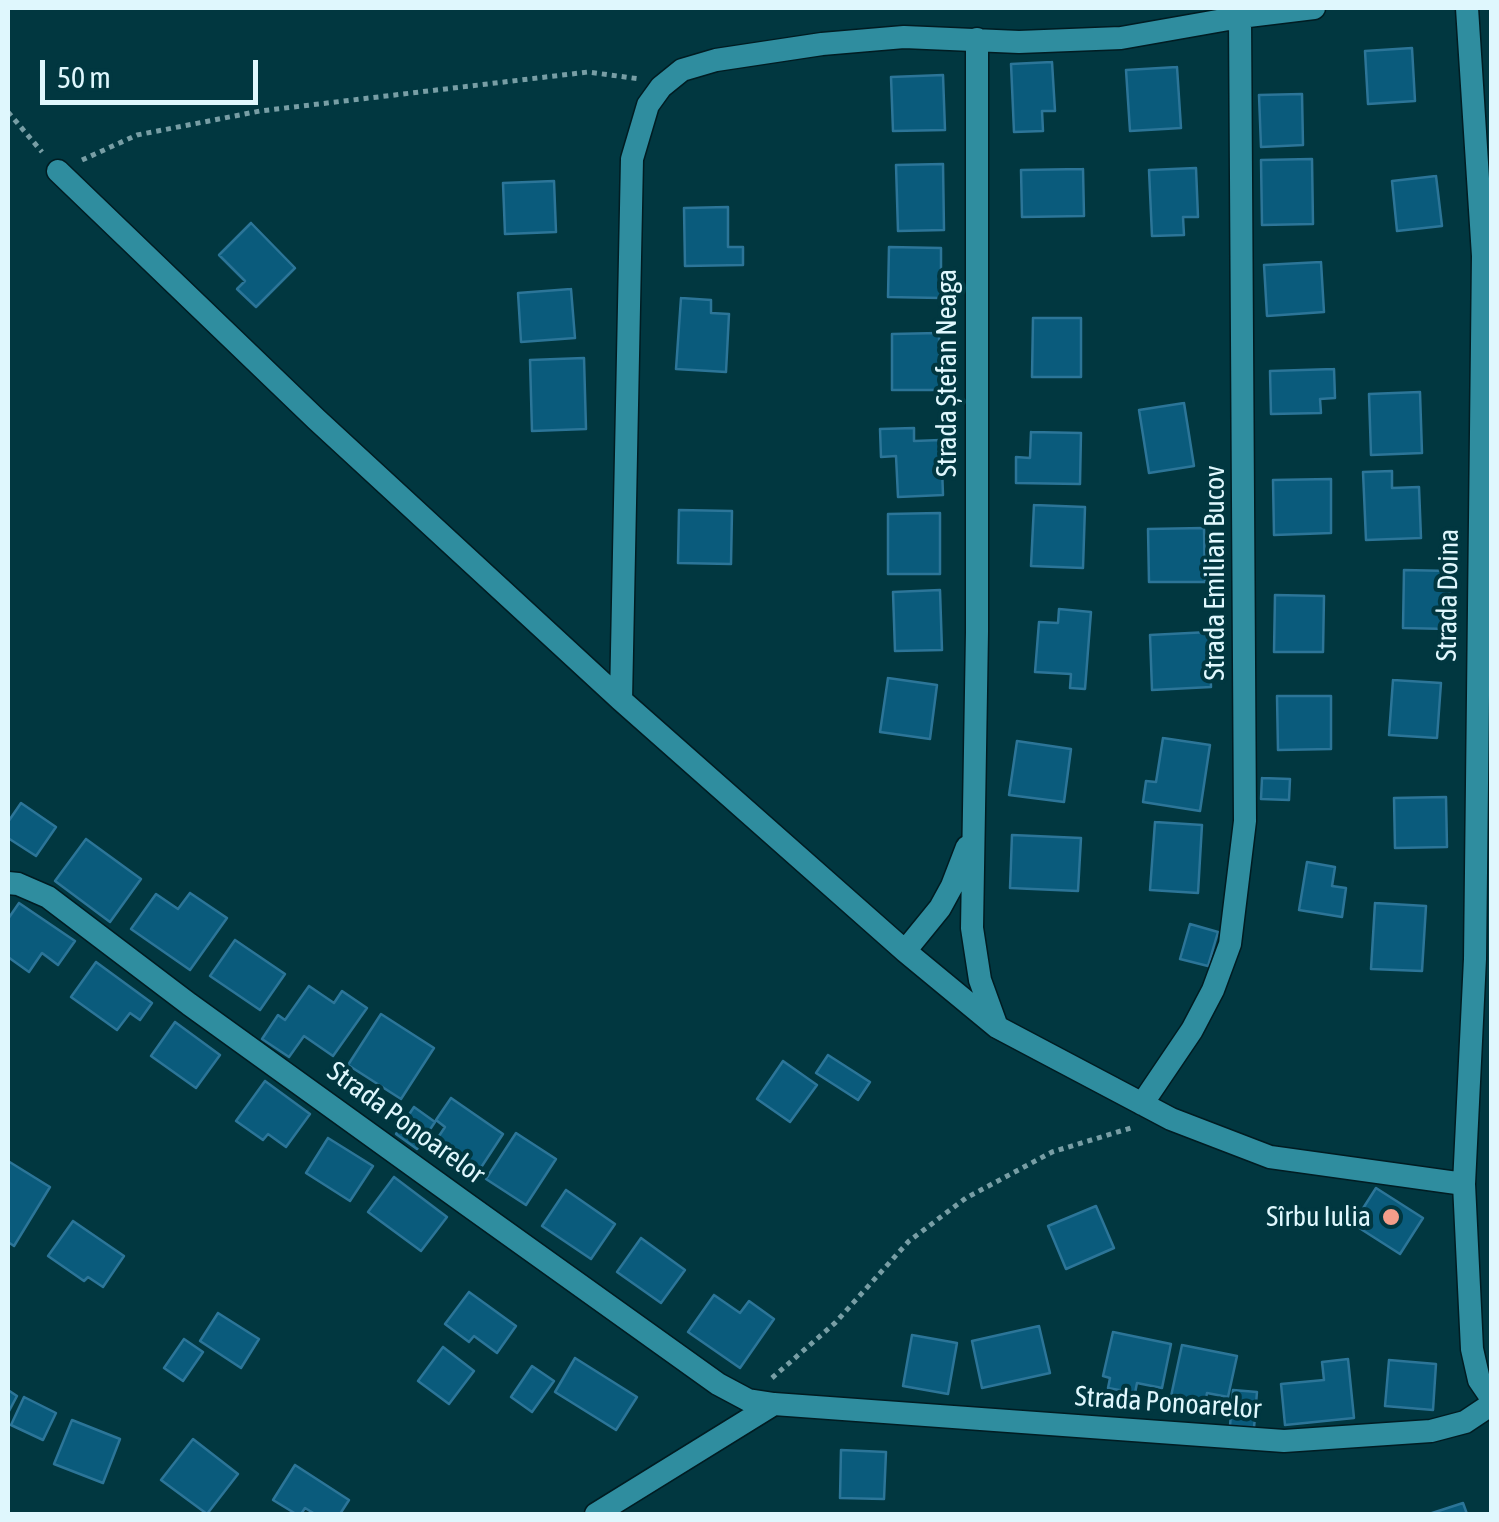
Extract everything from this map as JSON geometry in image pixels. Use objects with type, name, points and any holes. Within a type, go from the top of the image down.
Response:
[{"type":"street","points":[[621,700],[632,160],[648,105],[661,87],[682,70],[716,60],[871,40],[1019,42],[1121,38],[1240,16],[1314,8]]},
{"type":"street","name":"Strada Doina","points":[[1467,8],[1483,256],[1476,959],[1464,1184],[1472,1350],[1479,1380],[1492,1401]]},
{"type":"street","name":"Strada Emilian Bucov","points":[[1142,1104],[1214,990],[1233,929],[1246,821],[1240,16]]},
{"type":"street","name":"Strada Ștefan Neaga","points":[[977,40],[972,928],[980,980],[997,1028]]},
{"type":"street","points":[[58,171],[316,419],[621,700],[905,952],[997,1028],[1172,1119],[1270,1157],[1464,1184]]},
{"type":"street","points":[[905,952],[952,886],[975,820]]},
{"type":"street","name":"Strada Ponoarelor","points":[[8,883],[48,897],[496,1226],[718,1384],[748,1400],[1284,1441],[1431,1432],[1465,1422],[1492,1401]]},
{"type":"street","points":[[596,1514],[774,1404]]},
{"type":"path","points":[[8,112],[58,171],[136,135],[260,111],[588,72],[631,75],[661,87]]},
{"type":"path","points":[[748,1400],[834,1323],[909,1241],[966,1198],[1052,1152],[1172,1119]]},
{"type":"building","points":[[1412,48],[1415,101],[1368,104],[1365,51]]},
{"type":"building","points":[[1052,62],[1055,111],[1042,111],[1043,131],[1014,132],[1011,64]]},
{"type":"building","points":[[1177,67],[1181,128],[1130,131],[1126,70]]},
{"type":"building","points":[[943,75],[945,130],[893,131],[891,77]]},
{"type":"building","points":[[1302,94],[1303,145],[1261,147],[1259,95]]},
{"type":"building","points":[[1312,159],[1313,224],[1262,225],[1261,160]]},
{"type":"building","points":[[943,164],[944,230],[898,231],[896,165]]},
{"type":"building","points":[[1196,168],[1198,217],[1183,217],[1184,235],[1152,236],[1149,170]]},
{"type":"building","points":[[1083,169],[1084,216],[1022,217],[1021,170]]},
{"type":"building","points":[[1436,176],[1442,226],[1397,231],[1392,181]]},
{"type":"building","points":[[554,181],[556,232],[505,234],[503,183]]},
{"type":"building","points":[[728,207],[728,247],[743,247],[743,265],[685,266],[684,208]]},
{"type":"building","points":[[251,223],[295,268],[256,307],[237,289],[245,281],[219,255]]},
{"type":"building","points":[[889,247],[941,248],[941,298],[888,297]]},
{"type":"building","points":[[1321,262],[1324,312],[1267,316],[1264,265]]},
{"type":"building","points":[[571,289],[575,338],[521,342],[518,293]]},
{"type":"building","points":[[681,298],[711,300],[711,313],[729,314],[726,372],[676,369]]},
{"type":"building","points":[[1033,318],[1081,318],[1081,377],[1032,377]]},
{"type":"building","points":[[939,333],[940,390],[892,390],[892,334]]},
{"type":"building","points":[[584,358],[586,429],[532,431],[530,360]]},
{"type":"building","points":[[1334,369],[1335,398],[1320,399],[1321,413],[1271,414],[1270,371]]},
{"type":"building","points":[[1420,392],[1422,453],[1371,455],[1369,394]]},
{"type":"building","points":[[1184,403],[1194,466],[1149,473],[1139,410]]},
{"type":"building","points":[[914,428],[914,441],[941,440],[943,495],[898,497],[896,456],[881,457],[880,429]]},
{"type":"building","points":[[1031,432],[1081,433],[1080,484],[1016,483],[1016,457],[1030,458]]},
{"type":"building","points":[[1392,471],[1392,488],[1419,487],[1421,538],[1366,540],[1363,472]]},
{"type":"building","points":[[1331,479],[1331,533],[1274,535],[1273,480]]},
{"type":"building","points":[[1034,505],[1085,507],[1083,568],[1031,566]]},
{"type":"building","points":[[679,510],[732,511],[731,564],[678,563]]},
{"type":"building","points":[[940,513],[940,574],[888,574],[888,514]]},
{"type":"building","points":[[1204,528],[1205,582],[1149,582],[1148,529]]},
{"type":"building","points":[[1404,570],[1450,571],[1449,629],[1403,628]]},
{"type":"building","points":[[940,590],[942,650],[895,651],[893,592]]},
{"type":"building","points":[[1275,595],[1324,596],[1323,652],[1274,652]]},
{"type":"building","points":[[1059,609],[1091,612],[1085,689],[1070,688],[1071,674],[1035,672],[1039,622],[1058,623]]},
{"type":"building","points":[[1209,632],[1211,687],[1152,690],[1150,635]]},
{"type":"building","points":[[888,678],[937,685],[930,739],[880,732]]},
{"type":"building","points":[[1393,680],[1441,683],[1437,738],[1389,735]]},
{"type":"building","points":[[1277,696],[1331,696],[1331,749],[1278,750]]},
{"type":"building","points":[[1163,738],[1210,745],[1200,811],[1143,802],[1146,781],[1156,782]]},
{"type":"building","points":[[1017,741],[1071,749],[1064,802],[1009,795]]},
{"type":"building","points":[[1262,778],[1290,779],[1289,800],[1261,799]]},
{"type":"building","points":[[1446,797],[1447,847],[1395,848],[1394,798]]},
{"type":"building","points":[[21,803],[56,827],[36,856],[8,838],[8,822]]},
{"type":"building","points":[[1155,822],[1202,825],[1198,893],[1150,890]]},
{"type":"building","points":[[1012,835],[1081,838],[1078,891],[1010,888]]},
{"type":"building","points":[[86,839],[141,879],[110,922],[55,881]]},
{"type":"building","points":[[1307,862],[1335,867],[1332,886],[1346,888],[1342,917],[1299,910]]},
{"type":"building","points":[[190,893],[227,918],[190,970],[131,929],[156,894],[178,909]]},
{"type":"building","points":[[19,903],[75,941],[58,965],[42,953],[29,972],[8,957],[8,919]]},
{"type":"building","points":[[1375,903],[1426,906],[1422,971],[1371,969]]},
{"type":"building","points":[[1190,924],[1218,932],[1208,966],[1180,959]]},
{"type":"building","points":[[235,940],[285,974],[260,1010],[210,976]]},
{"type":"building","points":[[96,962],[152,1003],[140,1020],[130,1013],[117,1030],[71,997]]},
{"type":"building","points":[[309,986],[334,1003],[342,991],[367,1008],[333,1056],[304,1036],[289,1057],[262,1039],[278,1015],[285,1020]]},
{"type":"building","points":[[381,1014],[434,1048],[401,1099],[348,1065]]},
{"type":"building","points":[[175,1022],[220,1055],[196,1088],[151,1056]]},
{"type":"building","points":[[828,1055],[870,1082],[858,1100],[816,1073]]},
{"type":"building","points":[[783,1061],[817,1085],[790,1122],[757,1099]]},
{"type":"building","points":[[265,1081],[310,1114],[286,1147],[268,1134],[263,1140],[236,1121]]},
{"type":"building","points":[[451,1098],[503,1134],[478,1172],[435,1142],[445,1127],[436,1120]]},
{"type":"building","points":[[414,1107],[435,1122],[417,1149],[396,1134]]},
{"type":"building","points":[[516,1133],[556,1159],[526,1205],[486,1179]]},
{"type":"building","points":[[328,1138],[373,1166],[350,1201],[306,1173]]},
{"type":"building","points":[[8,1161],[50,1187],[14,1246],[8,1242]]},
{"type":"building","points":[[394,1177],[447,1217],[421,1251],[368,1212]]},
{"type":"building","points":[[1376,1188],[1423,1218],[1400,1254],[1353,1224]]},
{"type":"building","points":[[566,1190],[615,1224],[591,1259],[542,1226]]},
{"type":"building","points":[[1096,1206],[1114,1248],[1066,1269],[1048,1226]]},
{"type":"building","points":[[73,1221],[124,1256],[103,1287],[88,1277],[84,1281],[48,1256]]},
{"type":"building","points":[[641,1238],[685,1270],[661,1303],[617,1272]]},
{"type":"building","points":[[469,1292],[516,1326],[497,1353],[474,1336],[469,1342],[445,1324]]},
{"type":"building","points":[[714,1295],[740,1313],[749,1301],[774,1319],[740,1368],[688,1332]]},
{"type":"building","points":[[218,1313],[259,1339],[241,1368],[200,1341]]},
{"type":"building","points":[[1039,1326],[1050,1373],[982,1388],[972,1341]]},
{"type":"building","points":[[1113,1332],[1171,1344],[1162,1388],[1137,1383],[1135,1393],[1108,1388],[1110,1378],[1103,1376]]},
{"type":"building","points":[[912,1335],[957,1343],[948,1394],[903,1386]]},
{"type":"building","points":[[184,1339],[203,1352],[183,1381],[164,1368]]},
{"type":"building","points":[[1182,1345],[1237,1356],[1228,1397],[1207,1393],[1204,1408],[1170,1401]]},
{"type":"building","points":[[443,1347],[474,1371],[449,1404],[418,1381]]},
{"type":"building","points":[[575,1358],[637,1397],[616,1430],[555,1392]]},
{"type":"building","points":[[1348,1359],[1354,1418],[1285,1425],[1281,1384],[1324,1380],[1322,1362]]},
{"type":"building","points":[[1389,1360],[1436,1364],[1433,1410],[1385,1406]]},
{"type":"building","points":[[532,1366],[554,1381],[532,1412],[511,1397]]},
{"type":"building","points":[[8,1390],[17,1396],[8,1413]]},
{"type":"building","points":[[1233,1390],[1257,1392],[1254,1428],[1230,1426]]},
{"type":"building","points":[[24,1397],[56,1413],[43,1440],[11,1425]]},
{"type":"building","points":[[72,1420],[120,1439],[103,1483],[54,1464]]},
{"type":"building","points":[[193,1439],[238,1474],[207,1514],[161,1480]]},
{"type":"building","points":[[841,1450],[886,1452],[884,1499],[840,1498]]},
{"type":"building","points":[[295,1465],[349,1500],[340,1514],[315,1514],[305,1508],[296,1514],[273,1500]]},
{"type":"building","points":[[1463,1503],[1467,1514],[1429,1514]]},
{"type":"place","name":"Sîrbu Iulia","points":[[1391,1217]]}]
